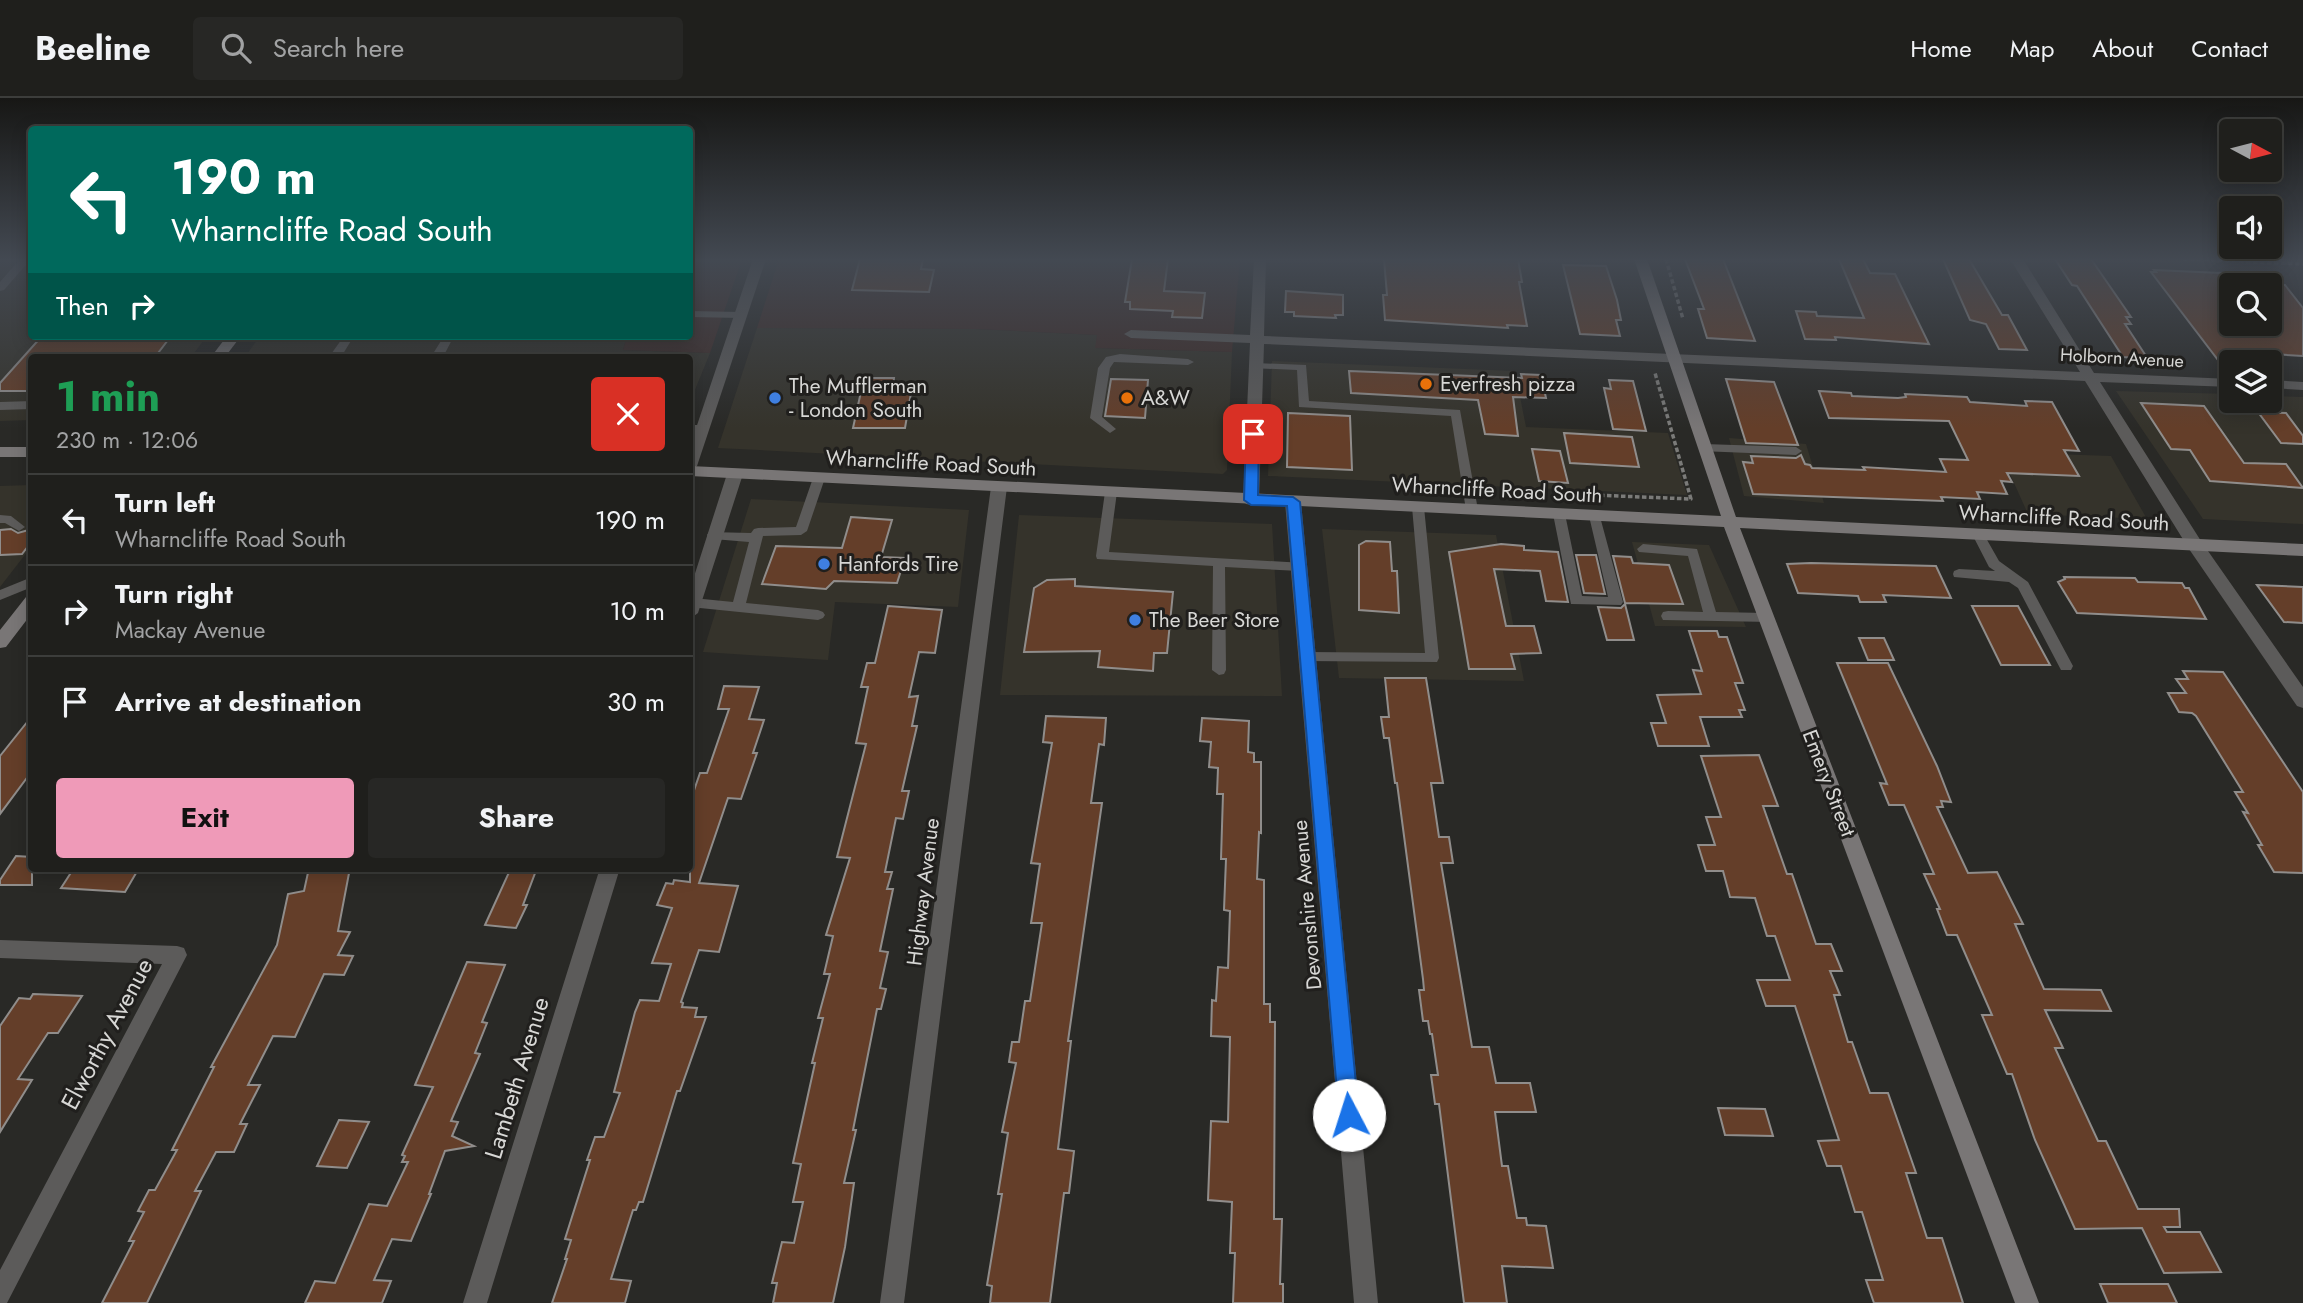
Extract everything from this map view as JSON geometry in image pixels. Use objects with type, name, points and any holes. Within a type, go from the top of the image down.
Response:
[{"type":"main road","name":"Emery Street","points":[[1659,315],[1730,522],[2027,1303]]},
{"type":"main road","points":[[220,354],[231,340]]},
{"type":"main road","points":[[0,452],[28,452]]},
{"type":"main road","name":"Wharncliffe Road South","points":[[693,469],[735,474],[1251,500],[2303,550]]},
{"type":"main road","points":[[0,642],[28,606]]},
{"type":"street","points":[[693,449],[696,429],[741,315]]},
{"type":"street","points":[[1251,500],[1257,315]]},
{"type":"street","points":[[2050,315],[2194,545],[2303,701]]},
{"type":"street","name":"Holborn Avenue","points":[[1131,334],[2219,382]]},
{"type":"street","points":[[2282,385],[2303,386]]},
{"type":"street","points":[[693,601],[735,474]]},
{"type":"street","name":"Highway Avenue","points":[[892,1303],[999,487]]},
{"type":"street","name":"Devonshire Avenue","points":[[1293,502],[1366,1303]]},
{"type":"street","name":"Lambeth Avenue","points":[[475,1303],[609,872]]},
{"type":"street","name":"Elworthy Avenue","points":[[0,949],[177,955],[0,1294]]},
{"type":"lane","points":[[1110,429],[1096,418],[1104,368],[1110,359],[1119,357],[1188,362]]},
{"type":"lane","points":[[1255,366],[1302,368],[1303,404],[1456,413],[1472,510]]},
{"type":"lane","points":[[0,406],[28,405]]},
{"type":"lane","points":[[1704,448],[1796,451]]},
{"type":"lane","points":[[738,607],[758,532],[801,531],[819,478]]},
{"type":"lane","points":[[1111,492],[1102,556],[1299,566]]},
{"type":"lane","points":[[1307,657],[1432,658],[1418,507]]},
{"type":"lane","points":[[1559,514],[1576,601],[1616,602],[1595,516]]},
{"type":"lane","points":[[0,519],[7,519],[19,527]]},
{"type":"lane","points":[[1978,534],[1994,564],[2023,585],[2066,666]]},
{"type":"lane","points":[[713,536],[756,538]]},
{"type":"lane","points":[[1643,549],[1693,552],[1711,617]]},
{"type":"lane","points":[[1219,563],[1219,670]]},
{"type":"lane","points":[[1959,574],[2012,577]]},
{"type":"lane","points":[[0,595],[28,584]]},
{"type":"lane","points":[[693,608],[738,607],[818,615]]},
{"type":"lane","points":[[1668,616],[1766,618]]},
{"type":"path","points":[[1683,315],[1686,326]]},
{"type":"path","points":[[1642,373],[1656,373],[1691,499]]},
{"type":"shaded area","points":[[0,315],[28,315],[28,340],[204,340],[193,354],[28,354],[28,420],[0,421]]},
{"type":"shaded area","points":[[693,315],[723,315],[710,353],[623,350],[626,340],[693,340]]},
{"type":"shaded area","points":[[761,315],[1235,315],[1232,352],[1095,348],[1097,335],[976,329],[757,328]]},
{"type":"shaded area","points":[[757,328],[976,329],[1097,335],[1096,348],[1232,352],[1227,470],[1223,474],[718,448]]},
{"type":"shaded area","points":[[257,340],[626,340],[623,350],[710,353],[693,395],[693,354],[247,354]]},
{"type":"shaded area","points":[[1272,361],[1515,371],[1526,427],[1668,433],[1687,495],[1268,476]]},
{"type":"shaded area","points":[[2116,391],[2219,394],[2219,413],[2282,413],[2282,396],[2303,397],[2303,524],[2203,519]]},
{"type":"shaded area","points":[[1729,438],[1806,444],[1824,503],[1744,496]]},
{"type":"shaded area","points":[[2000,452],[2111,456],[2147,519],[2028,514]]},
{"type":"shaded area","points":[[28,485],[28,551],[0,587],[0,486]]},
{"type":"shaded area","points":[[751,499],[969,510],[958,607],[835,602],[828,660],[703,652]]},
{"type":"shaded area","points":[[1019,515],[1272,524],[1282,696],[1000,695]]},
{"type":"shaded area","points":[[1322,529],[1496,535],[1524,681],[1339,678]]},
{"type":"shaded area","points":[[1632,542],[1709,545],[1746,627],[1655,626]]},
{"type":"building","points":[[1172,315],[1202,315],[1202,318]]},
{"type":"building","points":[[1335,315],[1336,318],[1294,316]]},
{"type":"building","points":[[1385,315],[1525,315],[1527,326],[1507,325],[1508,328],[1385,320]]},
{"type":"building","points":[[1575,315],[1620,315],[1621,320],[1616,320],[1620,336],[1580,334]]},
{"type":"building","points":[[1700,315],[1745,315],[1755,341],[1707,338]]},
{"type":"building","points":[[1797,315],[1864,318],[1863,315],[1915,315],[1929,344],[1835,337],[1836,340],[1805,339]]},
{"type":"building","points":[[1968,315],[2008,315],[2027,350],[1999,349],[1986,324],[1970,320]]},
{"type":"building","points":[[2096,315],[2131,317],[2126,317],[2131,324],[2125,324],[2148,359],[2123,357]]},
{"type":"building","points":[[2184,315],[2219,315],[2219,336],[2282,336],[2282,315],[2303,315],[2303,356],[2282,355],[2282,350],[2219,350],[2219,360]]},
{"type":"building","points":[[38,340],[168,340],[157,354],[28,354],[28,391],[0,391],[0,383]]},
{"type":"building","points":[[1349,371],[1522,378],[1521,374],[1541,375],[1546,398],[1513,397],[1518,436],[1485,434],[1478,400],[1351,393]]},
{"type":"building","points":[[864,378],[894,378],[893,387],[912,387],[905,428],[853,428]]},
{"type":"building","name":"A&W","points":[[1111,379],[1148,380],[1145,418],[1105,416]]},
{"type":"building","points":[[1726,379],[1774,382],[1798,445],[1746,443]]},
{"type":"building","points":[[1609,380],[1633,381],[1646,431],[1613,429],[1604,388],[1611,389]]},
{"type":"building","points":[[1819,391],[1898,398],[1906,397],[1905,394],[1967,397],[1970,402],[2027,406],[2025,401],[2052,402],[2079,451],[2064,450],[2079,476],[2007,473],[2012,482],[2001,481],[2007,494],[1977,492],[1980,499],[1941,497],[1943,501],[1753,494],[1743,462],[1753,463],[1751,456],[1796,458],[1801,455],[1805,464],[1812,468],[1865,470],[1863,467],[1946,472],[1940,459],[1968,460],[1949,421],[1829,418]]},
{"type":"building","points":[[2141,403],[2204,406],[2244,463],[2286,464],[2303,488],[2210,481],[2190,450],[2171,449]]},
{"type":"building","points":[[1288,413],[1350,416],[1352,470],[1287,467]]},
{"type":"building","points":[[2259,413],[2286,413],[2303,436],[2303,444],[2281,443]]},
{"type":"building","points":[[1564,433],[1632,437],[1639,467],[1570,463]]},
{"type":"building","points":[[1532,449],[1560,451],[1568,483],[1539,481]]},
{"type":"building","name":"Hanfords Tire","points":[[851,517],[892,520],[881,557],[905,558],[897,583],[834,581],[826,589],[762,584],[776,546],[842,548]]},
{"type":"building","points":[[11,529],[18,533],[28,530],[28,546],[22,554],[0,555],[0,530]]},
{"type":"building","points":[[1366,541],[1390,542],[1392,571],[1397,571],[1399,613],[1359,610],[1359,545]]},
{"type":"building","points":[[1501,544],[1524,546],[1524,550],[1558,552],[1568,602],[1546,601],[1540,571],[1494,569],[1506,626],[1534,626],[1541,653],[1511,654],[1515,669],[1469,669],[1449,552]]},
{"type":"building","points":[[1576,555],[1596,555],[1605,594],[1584,593]]},
{"type":"building","points":[[1613,556],[1631,557],[1633,563],[1669,565],[1683,604],[1625,603]]},
{"type":"building","points":[[1787,564],[1936,566],[1951,598],[1883,595],[1886,602],[1860,602],[1858,596],[1798,593]]},
{"type":"building","points":[[2064,577],[2135,578],[2138,582],[2182,583],[2185,588],[2189,588],[2206,619],[2077,613],[2058,582],[2065,579]]},
{"type":"building","points":[[1075,579],[1075,586],[1173,592],[1167,653],[1154,653],[1153,671],[1098,667],[1100,651],[1024,652],[1034,588],[1047,580]]},
{"type":"building","points":[[2257,585],[2303,587],[2303,623],[2284,622]]},
{"type":"building","points":[[1625,604],[1634,640],[1607,640],[1598,607],[1621,608]]},
{"type":"building","points":[[888,606],[942,610],[935,653],[919,652],[909,697],[918,696],[912,726],[917,726],[902,791],[909,791],[903,819],[896,818],[885,872],[892,872],[887,889],[893,889],[880,951],[888,952],[880,988],[886,989],[881,1009],[877,1009],[844,1183],[854,1183],[845,1247],[833,1303],[773,1303],[777,1283],[772,1283],[782,1242],[794,1243],[803,1202],[793,1202],[801,1164],[793,1163],[823,1018],[818,1018],[830,974],[824,974],[833,936],[826,935],[850,858],[837,857],[866,744],[856,743],[868,687],[861,687],[867,663],[875,663]]},
{"type":"building","points":[[1972,606],[2018,606],[2050,665],[2001,665]]},
{"type":"building","points":[[1689,631],[1717,631],[1719,637],[1727,637],[1743,683],[1735,683],[1745,710],[1739,710],[1742,717],[1700,717],[1709,746],[1658,746],[1651,723],[1666,723],[1657,695],[1701,694],[1693,670],[1702,671]]},
{"type":"building","points":[[1859,638],[1884,638],[1894,660],[1868,660]]},
{"type":"building","points":[[1837,663],[1888,663],[1937,766],[1951,802],[1941,801],[1943,807],[1937,807],[1968,873],[1997,872],[2023,924],[2015,924],[2044,989],[2101,990],[2111,1011],[2045,1010],[2063,1048],[2055,1048],[2098,1141],[2106,1141],[2138,1209],[2179,1209],[2180,1227],[2164,1227],[2167,1232],[2200,1232],[2221,1272],[2164,1273],[2142,1228],[2075,1229],[2035,1140],[2012,1074],[2007,1074],[1982,1015],[1992,1015],[1957,935],[1947,935],[1937,909],[1940,909],[1924,874],[1934,874],[1904,805],[1889,805],[1880,783],[1887,784]]},
{"type":"building","points":[[2183,671],[2223,672],[2303,792],[2303,873],[2274,872],[2258,845],[2262,845],[2235,792],[2243,792],[2196,716],[2179,712],[2168,693],[2186,693],[2176,679],[2188,679]]},
{"type":"building","points":[[1385,678],[1426,678],[1443,783],[1431,783],[1439,837],[1449,837],[1453,863],[1441,863],[1472,1047],[1489,1047],[1496,1083],[1530,1083],[1536,1112],[1495,1112],[1502,1166],[1508,1166],[1517,1218],[1526,1218],[1527,1225],[1546,1226],[1553,1268],[1502,1266],[1507,1303],[1464,1303],[1439,1104],[1435,1104],[1431,1075],[1438,1075],[1432,1034],[1428,1021],[1423,1021],[1419,990],[1424,990],[1423,979],[1397,783],[1389,738],[1384,738],[1381,717],[1389,717]]},
{"type":"building","points":[[724,686],[759,687],[749,719],[764,720],[753,753],[757,753],[741,799],[728,798],[699,883],[738,886],[719,952],[699,950],[681,1002],[682,1007],[697,1008],[695,1017],[706,1017],[680,1091],[677,1091],[643,1202],[639,1202],[636,1210],[633,1210],[611,1279],[631,1281],[625,1303],[552,1303],[567,1259],[571,1240],[565,1239],[590,1160],[587,1160],[595,1137],[604,1137],[620,1093],[614,1092],[635,1012],[640,1000],[659,1001],[671,964],[652,963],[672,908],[657,905],[666,883],[673,884],[674,880],[690,882],[690,872],[693,872],[693,793],[700,773],[707,773],[729,709],[718,709]]},
{"type":"building","points":[[1046,716],[1106,718],[1104,745],[1099,744],[1091,803],[1102,803],[1068,1041],[1071,1041],[1058,1149],[1074,1151],[1069,1193],[1064,1193],[1050,1303],[990,1303],[992,1286],[987,1285],[1002,1194],[998,1194],[1008,1133],[1002,1132],[1016,1063],[1009,1062],[1012,1042],[1019,1042],[1025,1001],[1030,1001],[1042,923],[1031,923],[1040,864],[1031,863],[1052,743],[1043,742]]},
{"type":"building","points":[[1202,718],[1249,721],[1248,752],[1254,753],[1254,762],[1261,762],[1261,833],[1259,832],[1257,879],[1264,880],[1264,1004],[1270,1004],[1270,1022],[1275,1022],[1274,1219],[1282,1219],[1280,1284],[1283,1284],[1283,1303],[1233,1303],[1235,1253],[1230,1253],[1232,1202],[1208,1200],[1211,1121],[1228,1122],[1230,1037],[1211,1036],[1212,1000],[1216,1001],[1218,967],[1228,968],[1230,911],[1224,910],[1226,859],[1221,859],[1223,794],[1217,794],[1218,768],[1209,767],[1211,742],[1200,741]]},
{"type":"building","points":[[28,721],[28,776],[0,814],[0,756]]},
{"type":"building","points":[[1759,755],[1778,806],[1763,806],[1787,874],[1792,874],[1816,944],[1831,944],[1842,971],[1830,971],[1840,995],[1834,995],[1848,1042],[1852,1042],[1870,1093],[1888,1093],[1916,1173],[1906,1173],[1927,1238],[1942,1238],[1963,1303],[1874,1303],[1866,1280],[1883,1280],[1862,1212],[1855,1212],[1841,1166],[1827,1166],[1818,1141],[1839,1140],[1795,1006],[1766,1006],[1757,980],[1790,980],[1775,936],[1767,936],[1755,898],[1730,897],[1723,871],[1706,871],[1698,845],[1715,845],[1706,817],[1721,817],[1701,756]]},
{"type":"building","points":[[16,856],[28,857],[28,872],[32,872],[32,885],[0,885],[0,880]]},
{"type":"building","points":[[71,872],[137,872],[125,892],[61,888]]},
{"type":"building","points":[[308,872],[349,872],[338,931],[350,932],[338,955],[353,956],[344,975],[324,974],[295,1037],[273,1036],[248,1085],[260,1085],[240,1124],[247,1124],[234,1152],[216,1152],[195,1191],[201,1191],[147,1303],[102,1303],[134,1241],[129,1241],[144,1212],[138,1211],[149,1190],[155,1190],[177,1150],[172,1150],[214,1067],[211,1067],[277,945],[288,894],[304,891]]},
{"type":"building","points":[[509,872],[535,872],[523,905],[527,905],[516,928],[485,925]]},
{"type":"building","points":[[467,962],[505,965],[482,1022],[487,1023],[475,1053],[480,1054],[451,1121],[458,1122],[452,1136],[474,1146],[445,1151],[411,1241],[392,1239],[374,1280],[391,1281],[382,1303],[305,1303],[315,1281],[335,1283],[369,1204],[387,1206],[408,1162],[402,1162],[405,1156],[402,1155],[433,1087],[415,1085]]},
{"type":"building","points":[[33,994],[82,996],[58,1033],[48,1033],[18,1079],[32,1080],[0,1132],[0,1026],[19,998],[30,999]]},
{"type":"building","points":[[1718,1108],[1765,1109],[1773,1136],[1725,1135]]},
{"type":"building","points":[[339,1120],[369,1122],[347,1168],[317,1166]]},
{"type":"building","points":[[2100,1284],[2168,1284],[2177,1303],[2108,1303]]},
{"type":"place","name":"Everfresh pizza","points":[[1426,384]]},
{"type":"place","name":"The Mufflerman - London South","points":[[775,398]]},
{"type":"place","name":"A&W","points":[[1127,398]]},
{"type":"place","name":"Hanfords Tire","points":[[824,564]]},
{"type":"place","name":"The Beer Store","points":[[1135,620]]},
{"type":"route","points":[[1253,434],[1251,500],[1293,502],[1349,1115]]}]
